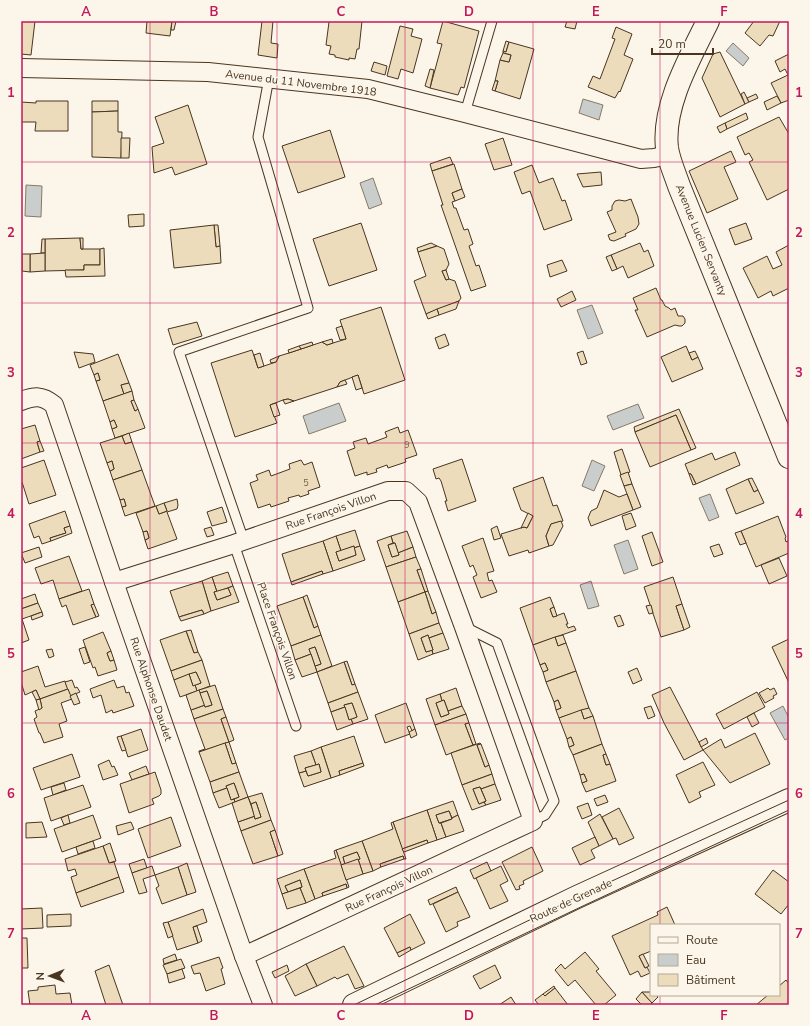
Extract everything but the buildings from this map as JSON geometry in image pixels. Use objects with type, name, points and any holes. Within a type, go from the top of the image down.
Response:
[{"type":"street","name":"Avenue Lucien Servanty","points":[[708,21],[682,74],[674,98],[669,115],[667,130],[668,156],[789,456]]},
{"type":"street","name":"Avenue du 11 Novembre 1918","points":[[21,68],[208,72],[368,89],[641,159],[668,156]]},
{"type":"street","name":"Rue Alphonse Daudet","points":[[21,401],[40,397],[48,400],[54,405],[244,956],[263,1005]]},
{"type":"street","name":"Rue François Villon","points":[[114,582],[239,543],[388,491],[406,491],[418,502],[533,821],[244,956]]},
{"type":"street","name":"Route de Grenade","points":[[354,1005],[577,897],[789,800]]},
{"type":"street","name":"Route de Grenade","points":[[375,1005],[578,908],[789,810]]},
{"type":"lane","points":[[466,113],[492,21]]},
{"type":"lane","name":"Place François Villon","points":[[268,78],[258,137],[308,308],[179,352],[296,726]]},
{"type":"lane","name":"Rue François Villon","points":[[464,627],[497,643],[554,801],[545,815],[533,821]]},
{"type":"water","points":[[733,43],[749,58],[743,66],[726,51]]},
{"type":"water","points":[[583,99],[603,105],[599,120],[579,113]]},
{"type":"water","points":[[373,178],[382,204],[369,209],[360,183]]},
{"type":"water","points":[[26,185],[42,186],[41,217],[25,216]]},
{"type":"water","points":[[592,305],[603,333],[588,339],[577,310]]},
{"type":"water","points":[[339,403],[346,421],[309,434],[303,416]]},
{"type":"water","points":[[638,404],[644,418],[613,430],[607,416]]},
{"type":"water","points":[[592,460],[605,466],[594,491],[582,486]]},
{"type":"water","points":[[710,494],[719,517],[709,521],[699,498]]},
{"type":"water","points":[[628,540],[638,569],[624,574],[614,545]]},
{"type":"water","points":[[591,581],[599,606],[588,609],[580,585]]},
{"type":"water","points":[[783,706],[789,718],[789,738],[785,740],[770,713]]},
{"type":"tram line","points":[[354,1005],[577,897],[789,800]]},
{"type":"tram line","points":[[375,1005],[789,810]]}]
